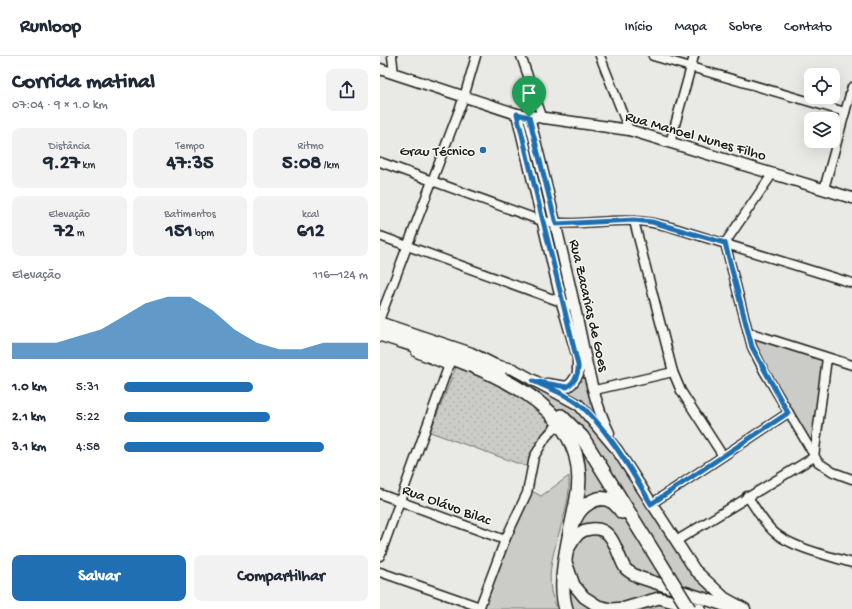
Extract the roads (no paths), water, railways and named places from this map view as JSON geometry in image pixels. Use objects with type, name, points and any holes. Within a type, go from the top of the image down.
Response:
[{"type":"main road","points":[[380,324],[470,354],[535,389],[582,437],[689,609]]},
{"type":"main road","points":[[380,334],[450,361],[486,371],[529,394],[547,409],[559,423],[575,451],[579,488],[566,558],[564,589],[564,603],[566,609]]},
{"type":"main road","points":[[571,527],[578,512],[583,506],[600,499],[610,500],[635,524]]},
{"type":"main road","points":[[700,609],[659,598],[625,608],[611,609],[598,606],[584,597],[574,585],[566,558],[578,534],[583,530],[597,528],[606,531],[617,549],[626,570],[643,579],[736,609]]},
{"type":"street","points":[[392,56],[394,74]]},
{"type":"street","points":[[380,318],[464,97],[476,56]]},
{"type":"street","points":[[521,56],[543,119]]},
{"type":"street","points":[[600,56],[629,130]]},
{"type":"street","points":[[653,56],[679,60],[690,67],[845,112]]},
{"type":"street","points":[[670,143],[694,56]]},
{"type":"street","name":"Rua Manoel Nunes Filho","points":[[380,69],[517,114],[529,117],[629,130],[852,198]]},
{"type":"street","points":[[824,189],[852,87]]},
{"type":"street","name":"Rua Zacarias de Goes","points":[[517,114],[562,303],[578,358],[578,374],[572,383],[567,387],[533,381]]},
{"type":"street","name":"Rua Zacarias de Goes","points":[[529,117],[556,224],[585,358],[604,422],[617,450]]},
{"type":"street","points":[[380,162],[542,221],[556,224],[634,220],[671,227],[852,283]]},
{"type":"street","points":[[774,173],[725,243],[756,357],[814,457],[830,470],[852,479]]},
{"type":"street","points":[[634,220],[673,372],[681,390],[724,456]]},
{"type":"street","points":[[380,236],[575,307]]},
{"type":"street","points":[[748,332],[852,365]]},
{"type":"street","points":[[380,338],[450,361],[380,556]]},
{"type":"street","points":[[814,457],[827,358]]},
{"type":"street","points":[[490,364],[513,369],[579,405],[617,450],[695,570],[725,598],[746,609]]},
{"type":"street","points":[[595,390],[673,372]]},
{"type":"street","points":[[651,504],[788,413]]},
{"type":"street","points":[[380,572],[480,608],[505,540],[527,493],[534,457],[546,437],[559,423]]},
{"type":"street","points":[[676,541],[747,496],[814,457]]},
{"type":"street","name":"Rua Olávo Bilac","points":[[380,494],[505,540]]},
{"type":"street","points":[[747,496],[768,526],[776,534],[795,543],[852,563]]},
{"type":"place","name":"Grau Técnico","points":[[483,150]]}]
